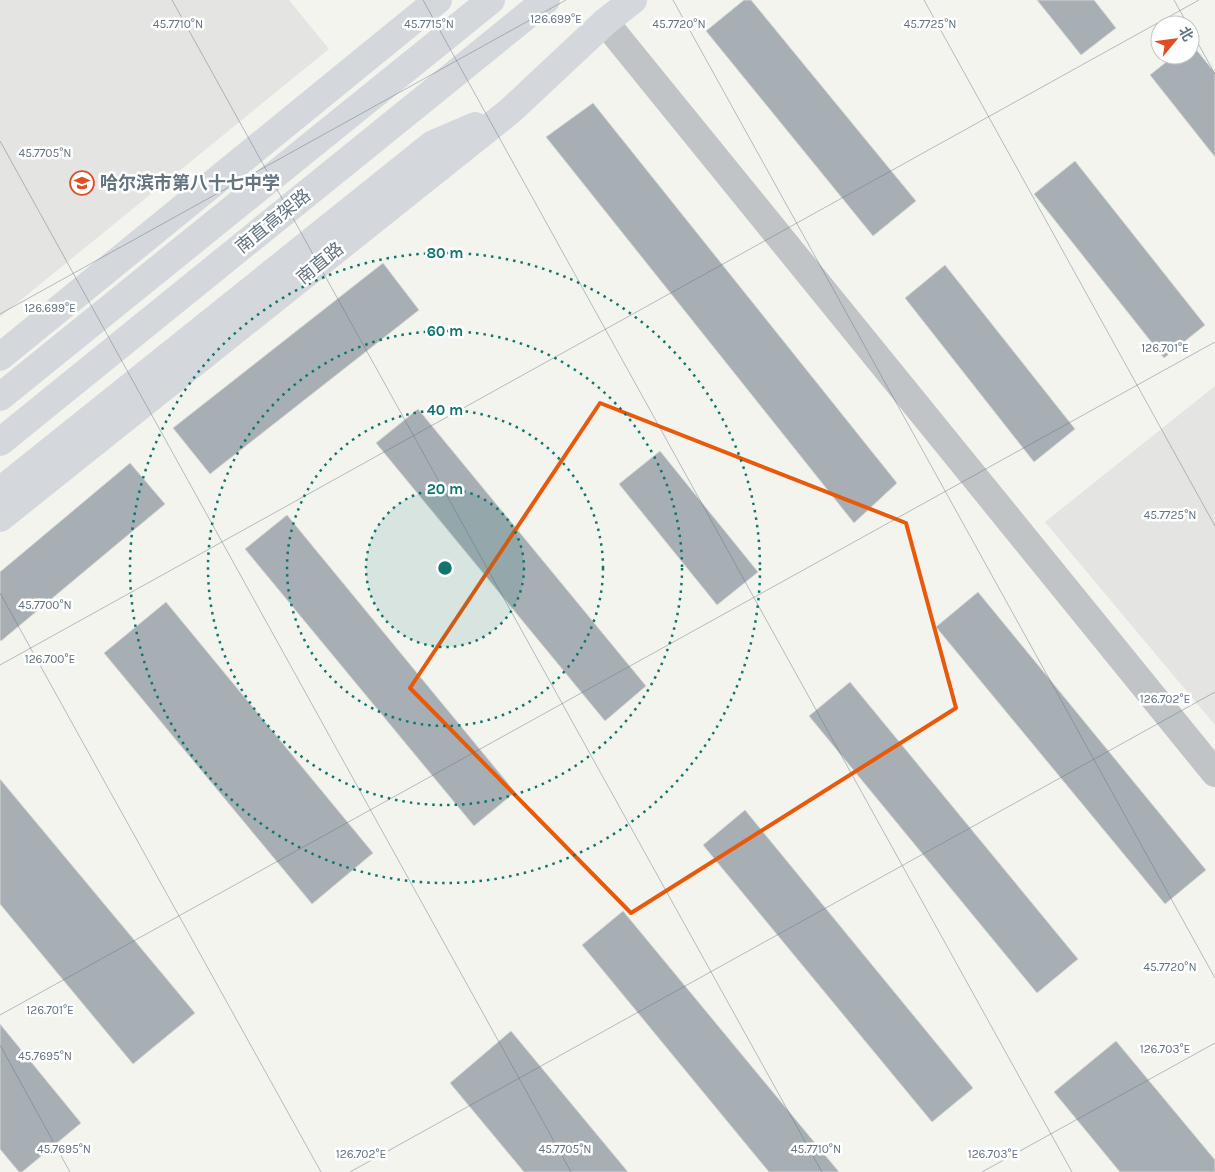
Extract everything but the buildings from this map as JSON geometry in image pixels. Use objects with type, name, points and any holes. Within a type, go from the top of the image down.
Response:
[{"type":"highway","points":[[0,348],[414,0]]},
{"type":"highway","points":[[0,357],[438,0]]},
{"type":"highway","name":"南直高架路","points":[[0,397],[491,0]]},
{"type":"highway","name":"南直高架路","points":[[0,442],[546,0]]},
{"type":"highway","name":"南直路","points":[[0,518],[510,110],[605,22],[633,0]]},
{"type":"highway","points":[[0,491],[433,144],[510,110]]},
{"type":"street","points":[[605,22],[1215,773]]},
{"type":"highlighted area","points":[[600,403],[906,523],[956,708],[631,913],[410,688]]},
{"type":"shaded area","name":"哈尔滨市第八十七中学","points":[[0,0],[289,0],[329,49],[0,317]]},
{"type":"shaded area","points":[[1215,386],[1215,725],[1045,522]]},
{"type":"place","name":"哈尔滨市第八十七中学","points":[[82,183]]}]
